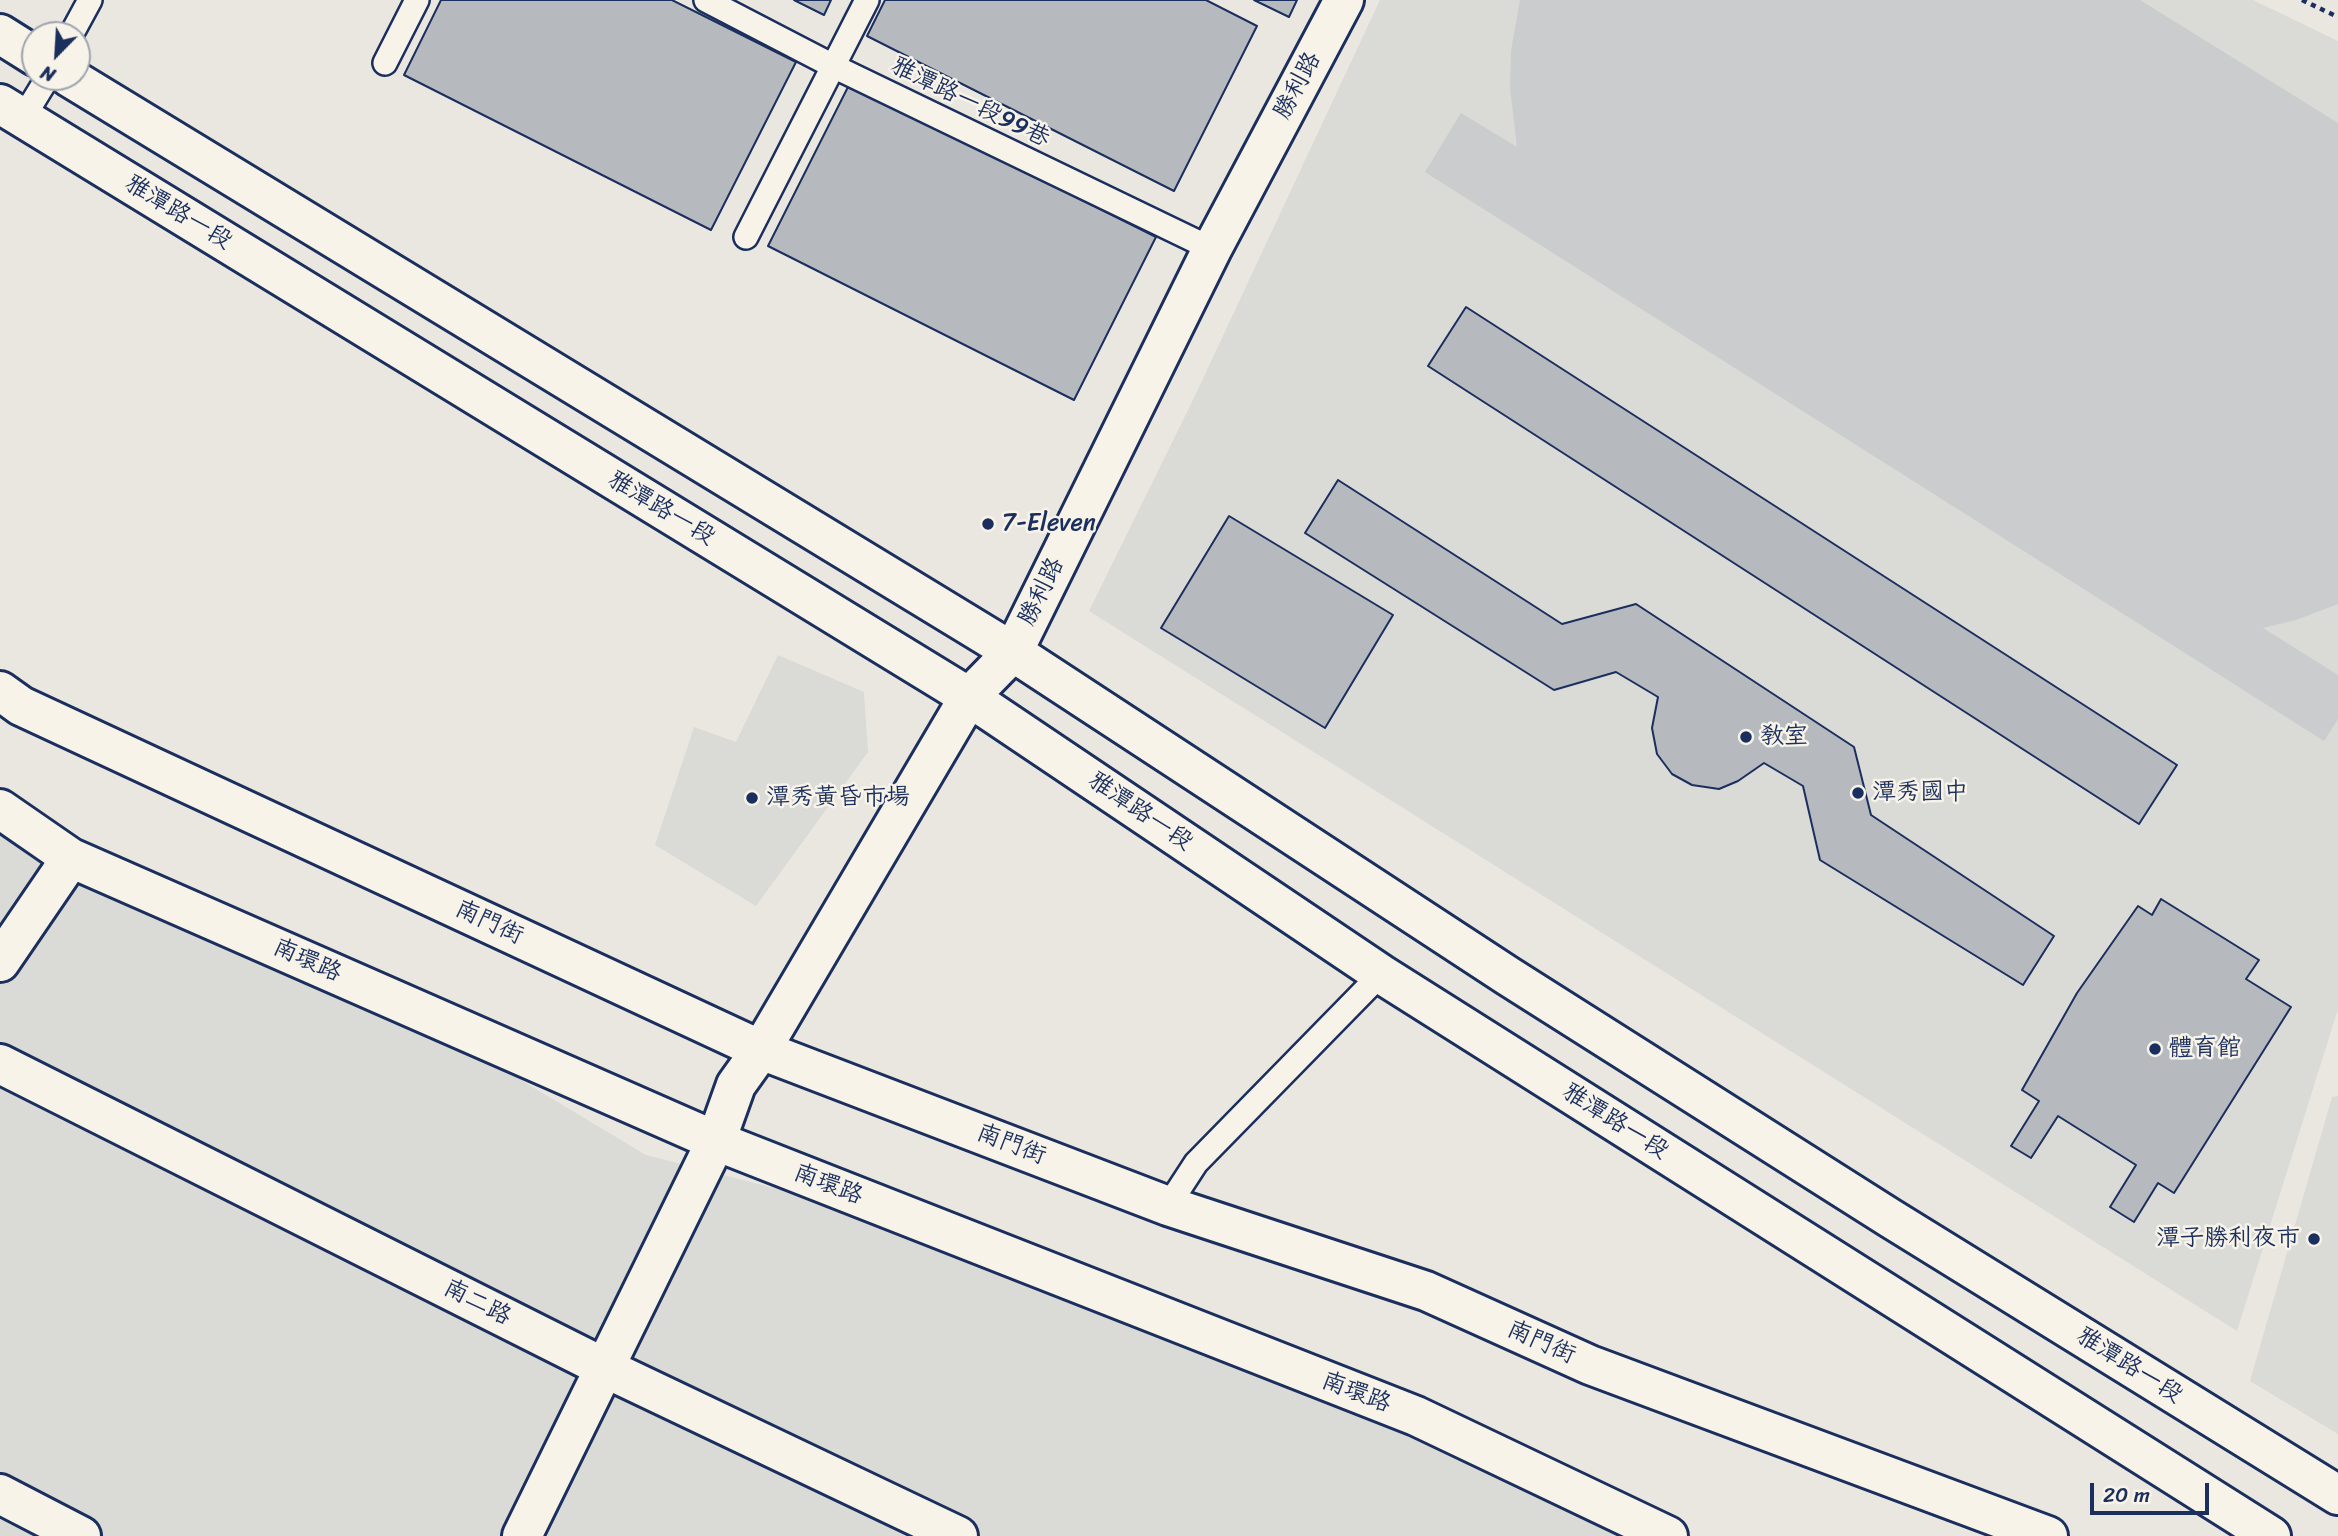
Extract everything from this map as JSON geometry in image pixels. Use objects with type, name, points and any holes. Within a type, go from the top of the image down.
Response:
[{"type":"street","name":"勝利路","points":[[522,1536],[716,1141],[736,1085],[761,1050],[969,697],[1013,652],[1212,249],[1344,0]]},
{"type":"street","points":[[0,34],[21,47]]},
{"type":"street","name":"雅潭路一段","points":[[91,90],[1013,652],[1508,976],[1878,1211],[2338,1495]]},
{"type":"street","name":"雅潭路一段","points":[[11,111],[969,697],[1381,974],[2271,1536]]},
{"type":"street","name":"南門街","points":[[0,691],[21,706],[761,1050],[1168,1206],[1426,1291],[1590,1366],[2048,1536]]},
{"type":"street","name":"南環路","points":[[0,809],[71,858],[716,1141],[1416,1416],[1668,1536]]},
{"type":"street","points":[[0,962],[71,858]]},
{"type":"street","name":"南二路","points":[[0,1064],[605,1368],[958,1536]]},
{"type":"street","points":[[0,1494],[81,1536]]},
{"type":"lane","points":[[79,21],[90,0]]},
{"type":"lane","points":[[385,63],[418,0]]},
{"type":"lane","name":"雅潭路一段99巷","points":[[706,0],[833,66],[1212,249]]},
{"type":"lane","points":[[746,237],[867,0]]},
{"type":"lane","points":[[11,111],[33,91]]},
{"type":"lane","points":[[1168,1206],[1196,1163],[1381,974]]},
{"type":"path","points":[[2302,0],[2338,17]]},
{"type":"shaded area","name":"潭秀國中","points":[[1380,0],[2253,0],[2338,41],[2338,1009],[2237,1331],[1089,611],[1192,402]]},
{"type":"shaded area","points":[[1520,0],[2140,0],[2338,123],[2338,604],[2296,620],[2263,628],[2338,675],[2338,719],[2324,741],[1425,172],[1461,113],[1517,147],[1510,88],[1511,51]]},
{"type":"shaded area","name":"潭秀黃昏市場","points":[[778,655],[864,692],[868,752],[756,906],[655,845],[694,727],[736,742]]},
{"type":"shaded area","points":[[0,809],[324,962],[646,1155],[913,1224],[1666,1536],[0,1536]]},
{"type":"shaded area","name":"潭子勝利夜市","points":[[2338,1096],[2338,1434],[2250,1381],[2332,1097]]},
{"type":"building","points":[[441,0],[672,0],[796,62],[711,230],[404,75]]},
{"type":"building","points":[[794,0],[831,0],[824,15]]},
{"type":"building","points":[[885,0],[1206,0],[1257,26],[1174,191],[867,36]]},
{"type":"building","points":[[1254,0],[1297,0],[1289,17]]},
{"type":"building","points":[[850,83],[1156,237],[1074,400],[768,246]]},
{"type":"building","points":[[1466,307],[2177,765],[2139,824],[1428,366]]},
{"type":"building","name":"教室","points":[[1338,480],[1562,624],[1636,604],[1854,747],[1871,815],[2054,936],[2023,985],[1820,860],[1803,786],[1764,763],[1738,781],[1719,789],[1692,785],[1672,774],[1657,754],[1652,728],[1658,697],[1616,672],[1554,690],[1305,533]]},
{"type":"building","points":[[1229,516],[1393,615],[1325,728],[1161,628]]},
{"type":"building","name":"體育館","points":[[2161,899],[2259,960],[2246,979],[2291,1007],[2174,1193],[2158,1183],[2134,1222],[2110,1207],[2136,1165],[2058,1116],[2031,1158],[2011,1146],[2039,1101],[2022,1090],[2077,993],[2138,906],[2152,915]]},
{"type":"place","name":"7-Eleven","points":[[988,524]]},
{"type":"place","name":"教室","points":[[1746,737]]},
{"type":"place","name":"潭秀國中","points":[[1858,793]]},
{"type":"place","name":"潭秀黃昏市場","points":[[752,798]]},
{"type":"place","name":"體育館","points":[[2155,1049]]},
{"type":"place","name":"潭子勝利夜市","points":[[2314,1239]]}]
